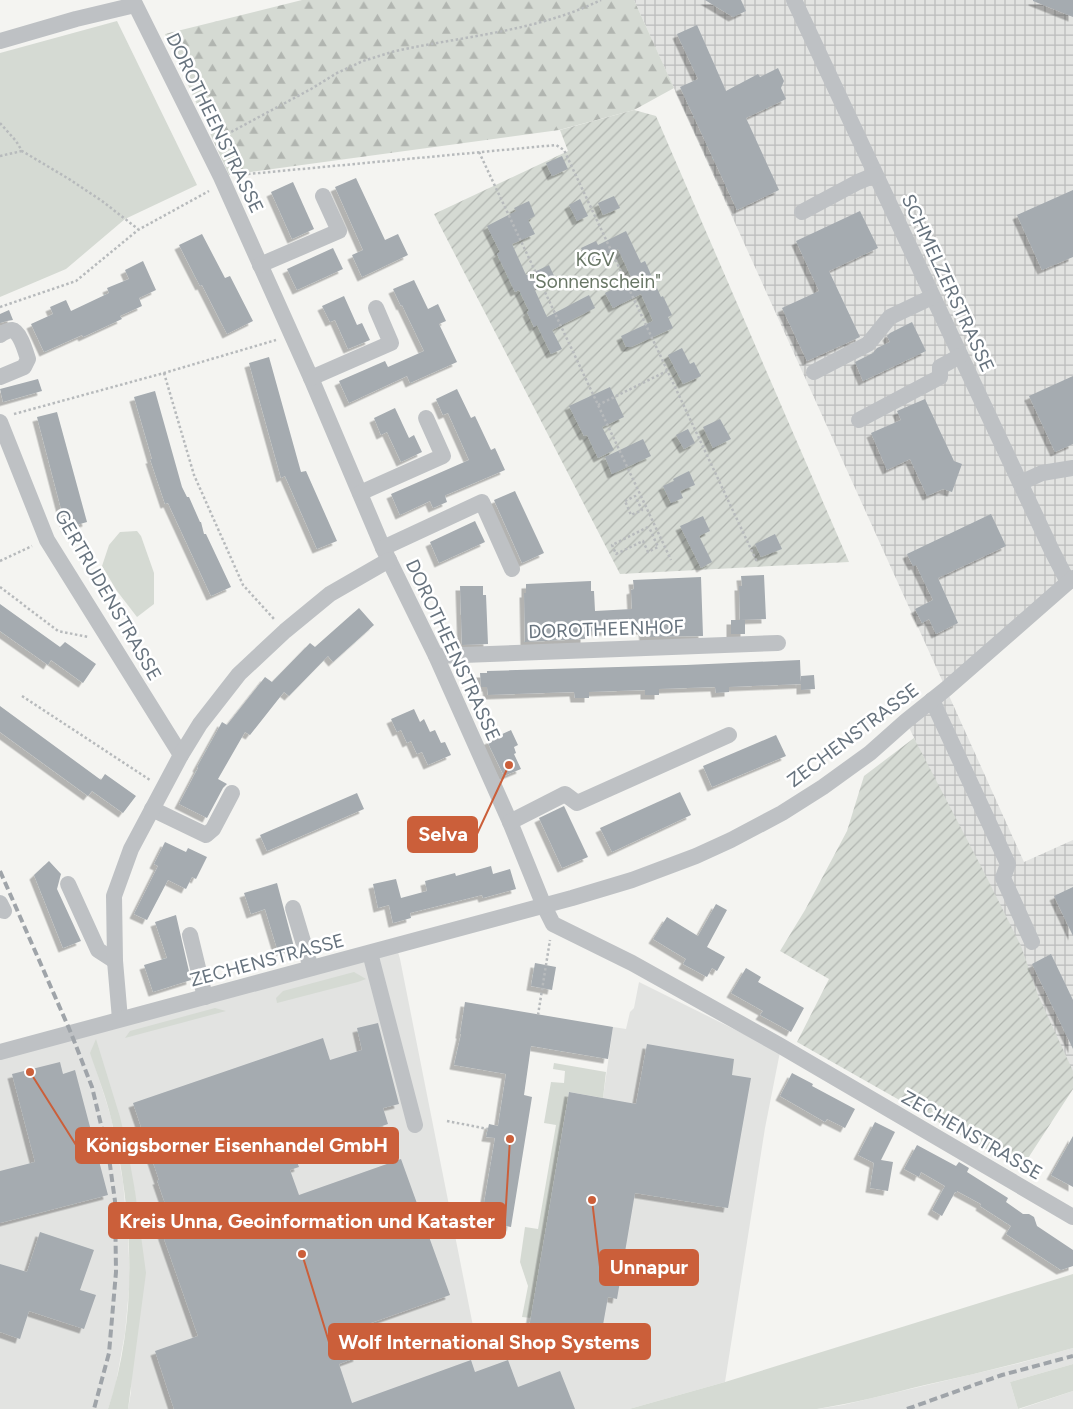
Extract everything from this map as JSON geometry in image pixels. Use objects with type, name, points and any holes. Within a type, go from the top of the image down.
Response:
[{"type":"street","name":"SCHMELZERSTRASSE","points":[[794,0],[1052,551],[1071,580]]},
{"type":"street","name":"DOROTHEENSTRASSE","points":[[134,2],[206,146],[312,378],[386,554],[436,656],[510,822],[544,906]]},
{"type":"street","points":[[0,41],[134,2]]},
{"type":"street","points":[[802,212],[875,174]]},
{"type":"street","points":[[260,265],[338,231],[323,196]]},
{"type":"street","points":[[814,372],[868,344],[890,317],[932,297]]},
{"type":"street","points":[[312,378],[391,343],[376,308]]},
{"type":"street","points":[[0,335],[10,330],[16,332],[28,359],[24,367],[0,377]]},
{"type":"street","points":[[859,420],[940,377],[940,367],[960,356]]},
{"type":"street","points":[[360,493],[443,456],[426,418]]},
{"type":"street","name":"GERTRUDENSTRASSE","points":[[5,419],[47,540],[180,756]]},
{"type":"street","points":[[1020,482],[1042,473],[1073,468]]},
{"type":"street","points":[[120,1020],[114,896],[131,849],[180,756],[200,724],[239,674],[330,594],[386,554],[482,502],[512,569]]},
{"type":"street","name":"ZECHENSTRASSE","points":[[0,1052],[601,890],[664,869],[731,840],[782,813],[823,787],[870,753],[1071,580]]},
{"type":"street","name":"DOROTHEENHOF","points":[[436,656],[778,643]]},
{"type":"street","points":[[932,700],[1008,864],[1003,878],[1032,942]]},
{"type":"street","points":[[510,822],[565,794],[577,803],[729,735]]},
{"type":"street","points":[[152,809],[206,835],[213,830],[232,793]]},
{"type":"street","points":[[68,884],[98,950],[116,961]]},
{"type":"street","points":[[544,906],[553,924]]},
{"type":"street","points":[[293,908],[311,968]]},
{"type":"street","name":"ZECHENSTRASSE","points":[[553,924],[632,963],[766,1038],[1073,1217]]},
{"type":"street","points":[[190,935],[205,997]]},
{"type":"street","points":[[370,953],[415,1125]]},
{"type":"path","points":[[206,146],[337,73],[363,61],[394,51],[549,21],[601,0]]},
{"type":"path","points":[[0,123],[22,151],[69,179],[138,230]]},
{"type":"path","points":[[0,307],[76,281],[138,230],[222,180],[556,145],[564,150],[757,562]]},
{"type":"path","points":[[0,156],[22,151]]},
{"type":"path","points":[[479,152],[671,560]]},
{"type":"path","points":[[5,419],[292,335]]},
{"type":"path","points":[[598,405],[668,371]]},
{"type":"path","points":[[164,373],[194,475],[243,585],[286,631]]},
{"type":"path","points":[[635,496],[642,510],[631,515],[625,501],[635,496]]},
{"type":"path","points":[[649,527],[658,547],[648,552],[643,542],[616,554],[612,545],[649,527]]},
{"type":"path","points":[[0,561],[47,540]]},
{"type":"path","points":[[0,587],[58,631],[110,642]]},
{"type":"path","points":[[22,696],[153,783]]},
{"type":"path","points":[[538,1014],[553,924]]},
{"type":"path","points":[[447,1121],[488,1129]]},
{"type":"shaded area","points":[[634,0],[1073,0],[1073,578],[946,689]]},
{"type":"shaded area","points":[[946,689],[1024,862],[1073,840],[1073,1073],[906,721]]},
{"type":"shaded area","points":[[396,945],[474,1331],[520,1348],[528,1334],[569,1092],[603,1098],[613,1027],[626,1029],[630,1012],[634,1008],[639,982],[780,1052],[765,1128],[725,1382],[629,1409],[128,1409],[131,1392],[135,1191],[91,1053],[111,1117],[123,1182],[128,1238],[130,1278],[125,1333],[115,1388],[108,1409],[0,1409],[0,1052]]},
{"type":"shaded area","points":[[1073,1348],[1073,1364],[1010,1382],[1018,1409],[817,1409],[843,1405],[1020,1363]]},
{"type":"shaded area","points":[[1073,1391],[1073,1409],[1020,1409]]},
{"type":"green space","points":[[302,0],[634,0],[674,88],[634,110],[559,130],[229,175],[165,34]]},
{"type":"green space","points":[[117,21],[197,185],[125,219],[66,269],[0,297],[0,53]]},
{"type":"green space","name":"KGV \"Sonnenschein\"","points":[[634,110],[656,116],[849,562],[620,574],[434,214],[568,151],[560,130]]},
{"type":"green space","points":[[137,531],[141,536],[154,573],[154,604],[137,617],[117,591],[102,566],[109,545],[120,532]]},
{"type":"green space","points":[[914,738],[1021,946],[1038,995],[1073,1071],[1073,1089],[1021,1169],[797,1042],[829,979],[780,951],[805,910],[847,831],[864,776]]},
{"type":"green space","points":[[354,972],[366,979],[277,1003],[276,998],[283,991]]},
{"type":"green space","points":[[215,1008],[226,1011],[125,1038],[130,1031]]},
{"type":"green space","points":[[96,1039],[127,1146],[146,1273],[128,1409],[108,1409],[118,1374],[125,1338],[129,1264],[128,1227],[124,1190],[109,1110],[90,1053]]},
{"type":"green space","points":[[554,1063],[606,1072],[603,1098],[569,1092],[531,1318],[522,1317],[528,1286],[520,1262],[525,1227],[538,1229],[556,1125],[544,1123],[551,1082],[564,1083],[565,1071],[553,1069]]},
{"type":"green space","points":[[1073,1274],[1073,1348],[981,1372],[817,1409],[629,1409],[725,1382]]},
{"type":"green space","points":[[1073,1364],[1073,1391],[1018,1409],[1010,1382]]},
{"type":"building","points":[[705,0],[741,0],[746,11],[733,17]]},
{"type":"building","points":[[1073,0],[1073,17],[1033,1]]},
{"type":"building","points":[[697,25],[726,91],[758,74],[760,77],[778,68],[784,81],[781,88],[786,99],[746,118],[779,190],[737,210],[680,87],[698,79],[677,34]]},
{"type":"building","points":[[562,156],[568,169],[552,176],[546,163]]},
{"type":"building","points":[[356,178],[385,240],[398,234],[408,255],[362,277],[352,255],[363,250],[335,187]]},
{"type":"building","points":[[293,182],[314,229],[292,239],[271,192]]},
{"type":"building","points":[[1073,190],[1073,257],[1042,270],[1017,215]]},
{"type":"building","points":[[614,196],[620,208],[603,215],[598,203]]},
{"type":"building","points":[[580,199],[588,216],[577,221],[569,205]]},
{"type":"building","points":[[529,201],[535,216],[528,220],[535,234],[512,244],[526,275],[549,265],[555,278],[534,288],[547,317],[589,295],[595,308],[552,330],[562,349],[551,354],[537,325],[534,327],[519,290],[515,292],[497,254],[500,252],[487,226],[516,211],[514,208]]},
{"type":"building","points":[[860,211],[878,248],[829,271],[860,337],[807,361],[782,308],[819,291],[796,241]]},
{"type":"building","points":[[626,231],[641,263],[645,261],[661,297],[663,296],[672,315],[668,317],[673,328],[631,347],[626,347],[621,336],[653,321],[641,294],[613,308],[605,293],[632,279],[618,249],[588,263],[581,248],[596,241],[598,245]]},
{"type":"building","points":[[202,234],[225,278],[230,276],[253,321],[227,334],[179,245]]},
{"type":"building","points":[[333,248],[343,269],[297,290],[287,269]]},
{"type":"building","points":[[143,261],[156,290],[139,298],[142,306],[120,316],[122,319],[44,352],[31,324],[53,314],[50,307],[66,300],[71,311],[109,293],[107,288],[129,279],[125,270]]},
{"type":"building","points":[[414,280],[428,309],[438,304],[446,321],[439,324],[457,362],[410,383],[407,376],[349,403],[339,381],[385,361],[388,367],[424,351],[393,289]]},
{"type":"building","points":[[344,296],[357,325],[362,323],[370,340],[348,349],[335,320],[330,322],[322,306]]},
{"type":"building","points":[[9,310],[13,320],[0,323],[0,314]]},
{"type":"building","points":[[912,322],[926,351],[863,381],[855,362],[890,342],[887,336],[890,333]]},
{"type":"building","points":[[682,348],[690,364],[694,362],[701,376],[683,384],[668,355]]},
{"type":"building","points":[[269,357],[301,472],[306,471],[337,541],[317,549],[285,476],[281,478],[249,363]]},
{"type":"building","points":[[1073,376],[1073,444],[1055,452],[1029,396]]},
{"type":"building","points":[[38,379],[42,391],[3,402],[0,389]]},
{"type":"building","points":[[610,387],[624,417],[602,427],[614,450],[598,458],[587,435],[584,436],[569,406]]},
{"type":"building","points":[[457,389],[471,418],[475,416],[491,450],[495,448],[505,470],[446,495],[447,502],[433,508],[430,501],[400,515],[391,494],[469,460],[448,413],[443,415],[436,399]]},
{"type":"building","points":[[155,391],[182,487],[187,497],[189,497],[201,522],[204,534],[206,534],[231,587],[211,596],[168,503],[165,504],[150,459],[152,459],[134,397]]},
{"type":"building","points":[[925,399],[954,461],[962,464],[952,492],[943,489],[927,496],[910,459],[887,470],[871,433],[901,420],[897,411]]},
{"type":"building","points":[[395,408],[409,438],[414,435],[422,452],[401,462],[387,432],[381,435],[374,418]]},
{"type":"building","points":[[57,412],[87,522],[66,528],[37,417]]},
{"type":"building","points":[[720,419],[731,439],[713,448],[703,427]]},
{"type":"building","points":[[688,429],[695,443],[684,449],[676,435]]},
{"type":"building","points":[[643,439],[651,456],[612,474],[605,457]]},
{"type":"building","points":[[689,471],[695,485],[680,491],[683,498],[671,503],[663,486]]},
{"type":"building","points":[[515,491],[544,553],[522,563],[494,500]]},
{"type":"building","points":[[991,514],[1006,546],[938,578],[958,623],[936,634],[929,619],[922,623],[915,609],[933,600],[916,565],[913,566],[907,554]]},
{"type":"building","points":[[703,516],[710,531],[699,536],[712,562],[701,568],[680,526]]},
{"type":"building","points":[[475,521],[485,542],[439,563],[430,542]]},
{"type":"building","points":[[775,534],[782,549],[761,557],[755,544]]},
{"type":"building","points":[[764,575],[766,619],[740,620],[739,586],[742,586],[741,576]]},
{"type":"building","points":[[701,577],[703,636],[644,637],[643,630],[585,632],[585,639],[525,642],[524,593],[526,593],[526,584],[591,581],[591,591],[594,591],[595,611],[632,609],[631,590],[634,589],[633,580]]},
{"type":"building","points":[[460,586],[483,586],[483,595],[486,595],[488,644],[462,645]]},
{"type":"building","points":[[0,604],[60,647],[65,642],[96,664],[83,683],[51,660],[48,665],[0,631]]},
{"type":"building","points":[[359,608],[374,625],[333,662],[328,656],[289,696],[284,692],[250,735],[245,732],[218,779],[227,784],[207,818],[179,804],[222,722],[227,725],[265,677],[272,682],[310,643],[315,647]]},
{"type":"building","points":[[731,620],[745,620],[745,634],[731,634]]},
{"type":"building","points":[[800,660],[801,684],[729,687],[729,692],[716,693],[715,687],[659,689],[659,695],[645,695],[645,690],[589,692],[589,698],[575,698],[574,692],[488,695],[487,687],[481,687],[480,673],[487,673],[487,671]]},
{"type":"building","points":[[814,675],[815,689],[801,690],[801,676]]},
{"type":"building","points":[[0,706],[101,780],[105,774],[136,796],[123,813],[92,791],[88,796],[0,732]]},
{"type":"building","points":[[414,709],[420,722],[424,719],[430,732],[435,730],[441,743],[445,742],[451,755],[428,765],[422,752],[417,754],[411,741],[407,743],[401,730],[397,732],[391,719]]},
{"type":"building","points":[[511,730],[518,745],[514,747],[516,753],[514,754],[521,769],[504,776],[487,741]]},
{"type":"building","points":[[776,735],[786,756],[712,787],[703,766]]},
{"type":"building","points":[[680,792],[691,815],[612,852],[600,828]]},
{"type":"building","points":[[357,793],[364,809],[267,851],[260,835]]},
{"type":"building","points":[[564,806],[588,857],[562,868],[539,818]]},
{"type":"building","points":[[165,842],[186,852],[188,848],[207,857],[196,879],[192,877],[186,889],[168,880],[147,920],[134,914],[158,866],[154,864]]},
{"type":"building","points":[[49,861],[61,874],[57,889],[81,941],[63,948],[34,875]]},
{"type":"building","points":[[491,866],[493,874],[510,869],[516,889],[483,898],[482,895],[410,913],[411,918],[393,923],[389,905],[378,908],[373,884],[396,879],[401,898],[427,891],[425,881],[455,873],[456,876]]},
{"type":"building","points":[[277,883],[294,947],[278,952],[265,909],[251,914],[244,893]]},
{"type":"building","points":[[1073,887],[1073,936],[1054,896]]},
{"type":"building","points":[[716,904],[727,910],[707,947],[725,957],[717,971],[712,968],[707,977],[683,964],[686,959],[653,939],[667,917],[698,936]]},
{"type":"building","points":[[176,915],[191,980],[153,992],[144,965],[167,958],[155,922]]},
{"type":"building","points":[[1051,954],[1073,1000],[1073,1049],[1032,964]]},
{"type":"building","points":[[535,963],[556,967],[552,990],[531,986]]},
{"type":"building","points":[[746,968],[761,977],[758,982],[804,1008],[791,1032],[760,1015],[763,1011],[731,993]]},
{"type":"building","points":[[465,1002],[613,1027],[608,1059],[531,1046],[524,1095],[532,1097],[511,1227],[481,1221],[495,1138],[486,1137],[489,1124],[498,1126],[506,1074],[454,1065],[461,1034]]},
{"type":"building","points":[[378,1023],[399,1104],[383,1108],[388,1124],[356,1135],[357,1138],[296,1159],[299,1167],[290,1170],[299,1195],[401,1159],[450,1295],[348,1331],[358,1357],[339,1364],[352,1403],[471,1360],[475,1372],[508,1360],[518,1387],[560,1371],[575,1409],[174,1409],[155,1351],[198,1336],[155,1213],[167,1209],[133,1103],[323,1038],[330,1060],[362,1050],[357,1028]]},
{"type":"building","points":[[647,1044],[734,1059],[732,1075],[751,1078],[728,1208],[635,1193],[617,1299],[608,1297],[599,1347],[528,1334],[569,1092],[636,1104]]},
{"type":"building","points":[[60,1062],[63,1074],[75,1070],[108,1195],[0,1223],[0,1171],[35,1162],[12,1074]]},
{"type":"building","points":[[792,1073],[855,1109],[845,1128],[827,1119],[825,1122],[780,1096]]},
{"type":"building","points":[[875,1122],[895,1132],[881,1160],[893,1162],[888,1191],[870,1188],[874,1163],[858,1155]]},
{"type":"building","points":[[1073,1136],[1073,1187],[1051,1175]]},
{"type":"building","points":[[917,1145],[956,1166],[959,1162],[969,1168],[967,1172],[1008,1198],[1006,1202],[1023,1214],[1029,1214],[1034,1217],[1037,1226],[1073,1250],[1073,1266],[1061,1270],[1006,1234],[1011,1226],[980,1206],[981,1204],[957,1191],[942,1216],[932,1210],[945,1186],[921,1172],[919,1177],[904,1169]]},
{"type":"building","points":[[40,1232],[94,1250],[80,1290],[96,1295],[84,1329],[29,1311],[20,1339],[0,1332],[0,1264],[27,1272]]},
{"type":"railway","points":[[0,871],[71,1033],[92,1087],[109,1158],[115,1201],[116,1272],[109,1353],[94,1409]]},
{"type":"railway","points":[[907,1409],[1002,1375],[1073,1356]]},
{"type":"place","name":"Selva","points":[[509,765]]},
{"type":"place","name":"Königsborner Eisenhandel GmbH","points":[[30,1072]]},
{"type":"place","name":"Kreis Unna, Geoinformation und Kataster","points":[[510,1139]]},
{"type":"place","name":"Unnapur","points":[[592,1200]]},
{"type":"place","name":"Wolf International Shop Systems","points":[[302,1254]]}]
